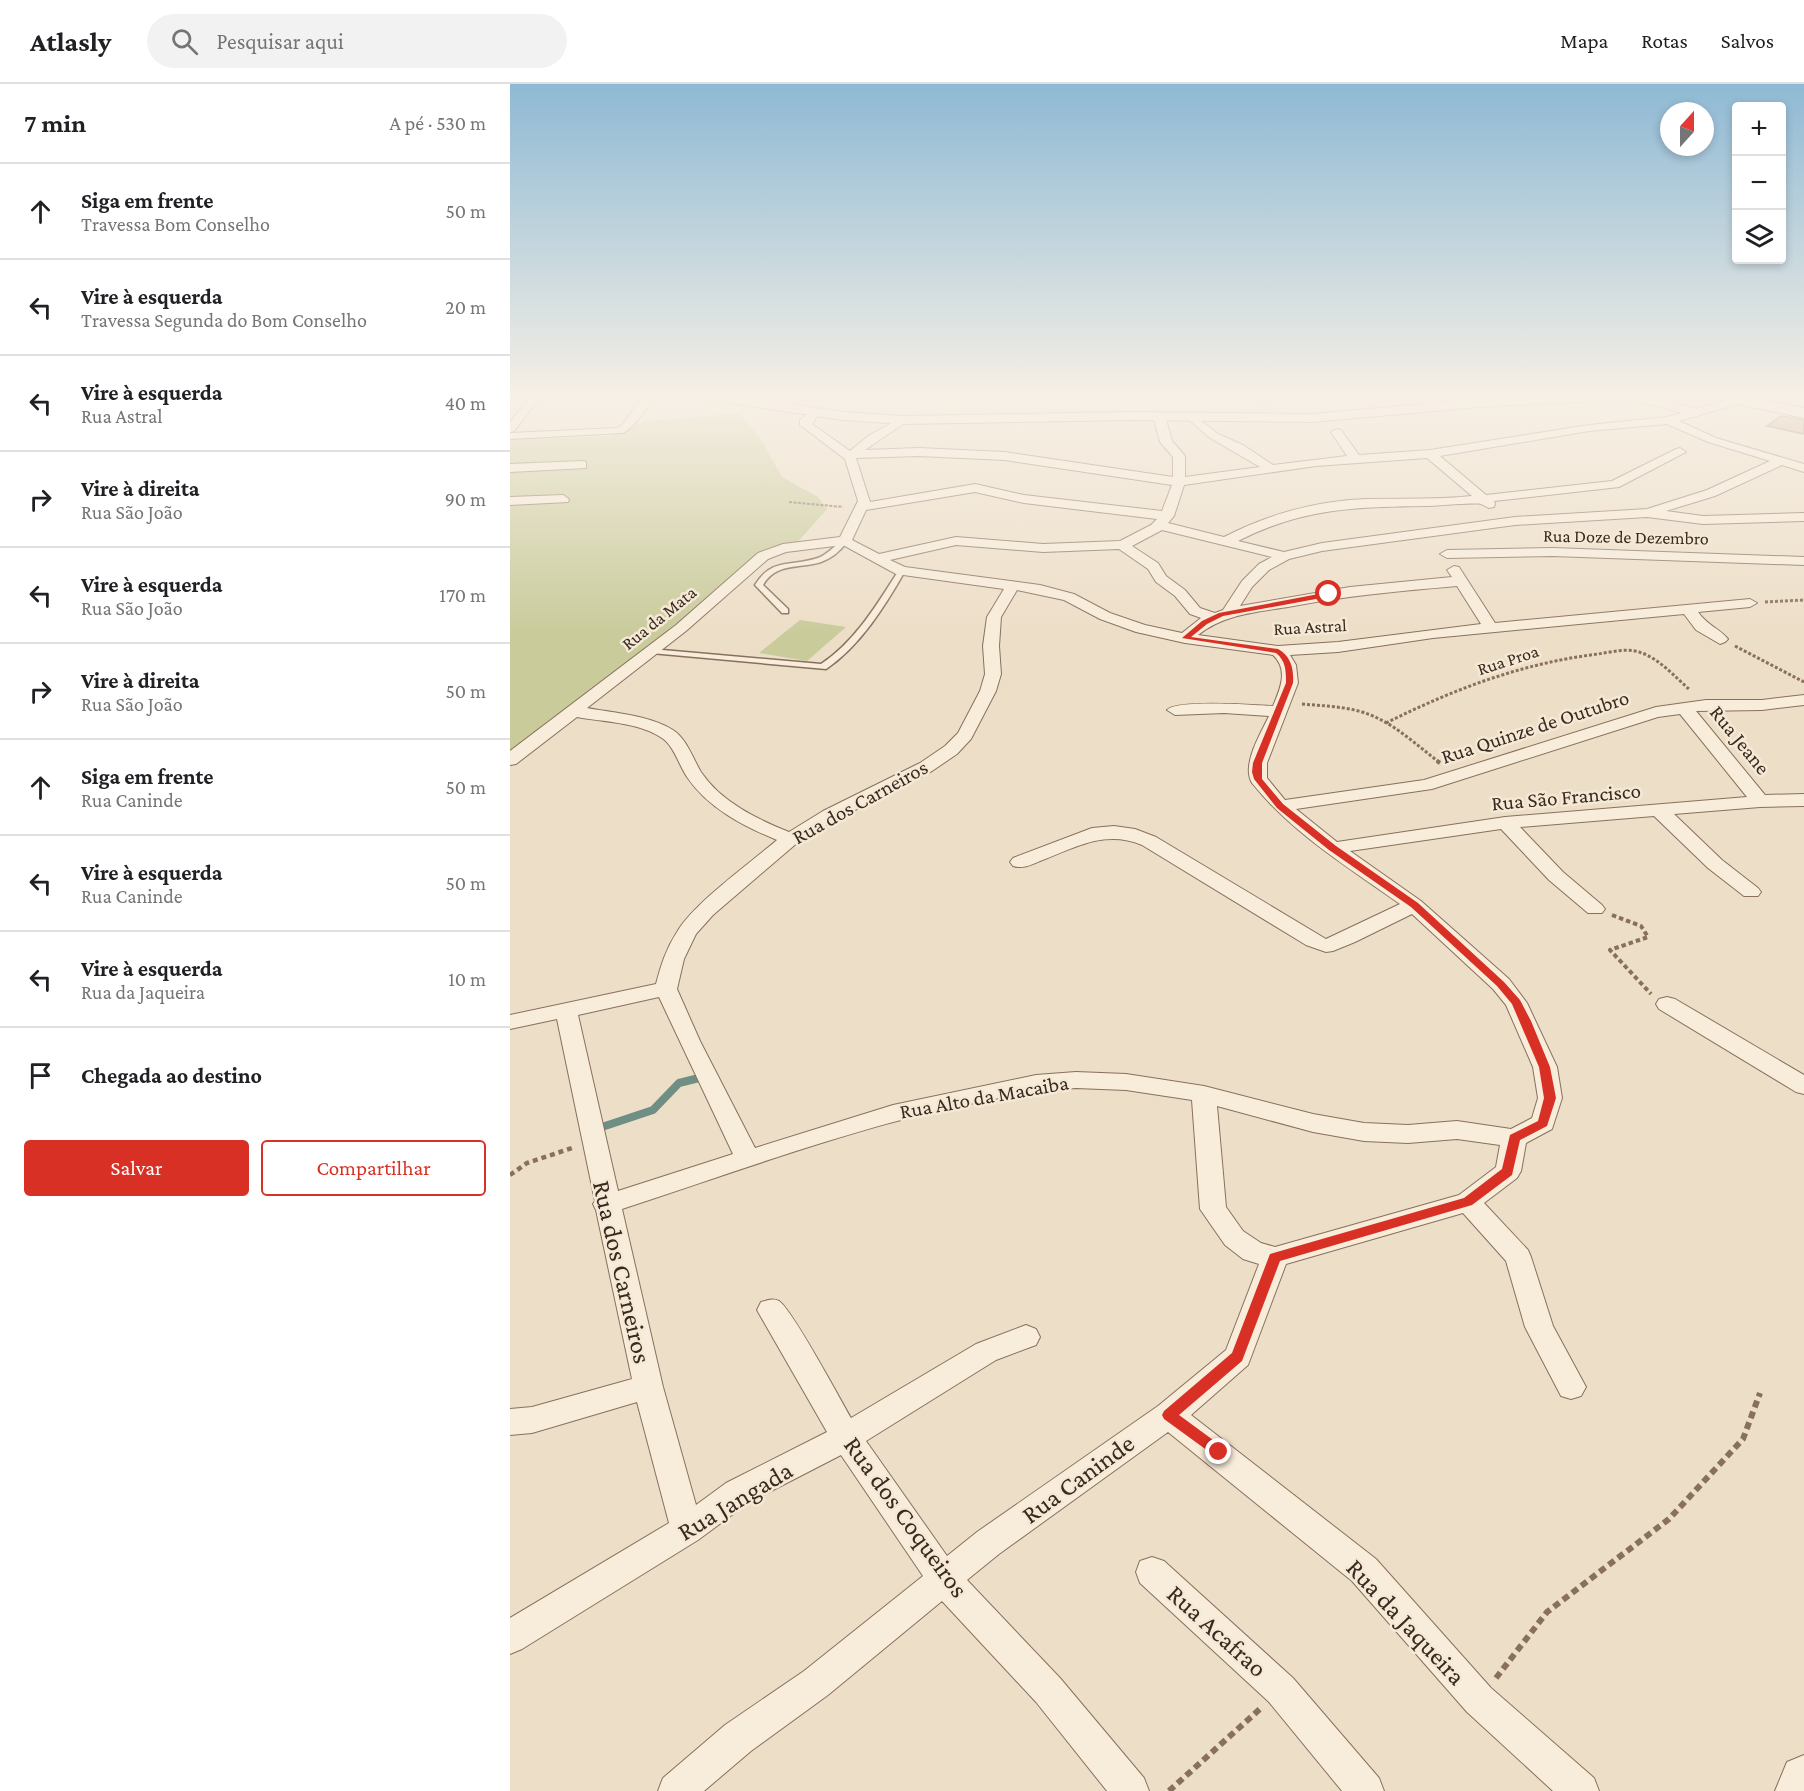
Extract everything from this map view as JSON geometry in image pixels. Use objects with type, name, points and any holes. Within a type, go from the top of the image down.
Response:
[{"type":"street","points":[[845,541],[862,507],[864,495],[858,475]]},
{"type":"street","points":[[1130,475],[1179,482],[1223,475]]},
{"type":"street","points":[[878,558],[965,540],[1023,548],[1122,544],[1138,538],[1163,520],[1179,482],[1179,475]]},
{"type":"street","points":[[1453,475],[1481,499],[1515,521]]},
{"type":"street","points":[[1227,541],[1264,522],[1312,509],[1364,503],[1455,502],[1615,484],[1634,475]]},
{"type":"street","points":[[1647,513],[1711,493],[1751,475]]},
{"type":"street","points":[[862,507],[975,488],[1024,499],[1163,520],[1227,541],[1284,556]]},
{"type":"street","points":[[510,501],[563,499]]},
{"type":"street","points":[[1185,638],[1221,615],[1264,567],[1284,556],[1322,547],[1515,521],[1647,513],[1702,520],[1804,517]]},
{"type":"street","points":[[1432,531],[1448,554],[1460,581],[1491,628]]},
{"type":"street","name":"Rua Astral","points":[[845,541],[901,571],[1054,592],[1124,623],[1185,638],[1278,651],[1338,647],[1491,628],[1750,603]]},
{"type":"street","name":"Rua da Mata","points":[[510,760],[651,651],[763,556],[783,548],[845,541]]},
{"type":"street","points":[[1122,544],[1153,567],[1161,579],[1180,593],[1195,611],[1221,615],[1350,591],[1460,581]]},
{"type":"street","name":"Rua Doze de Dezembro","points":[[1448,554],[1553,552],[1804,561]]},
{"type":"street","name":"Rua dos Carneiros","points":[[666,989],[673,959],[687,932],[706,911],[790,839],[848,805],[926,767],[951,750],[965,735],[988,691],[993,674],[991,646],[994,617],[1013,585]]},
{"type":"street","points":[[1688,609],[1701,627],[1720,639]]},
{"type":"street","points":[[1204,1094],[1213,1209],[1234,1238],[1252,1252],[1275,1257],[1468,1202],[1508,1172],[1514,1138],[1543,1123],[1550,1098],[1545,1067],[1526,1021],[1501,984],[1414,905],[1333,848],[1280,806],[1258,779],[1256,772],[1290,683],[1290,669],[1287,661],[1278,651]]},
{"type":"street","name":"Rua Quinze de Outubro","points":[[1280,806],[1400,790],[1457,776],[1656,712],[1706,705],[1762,705],[1804,700]]},
{"type":"street","points":[[1175,710],[1280,706]]},
{"type":"street","name":"Rua Jeane","points":[[1684,708],[1760,801]]},
{"type":"street","points":[[573,711],[642,725],[670,735],[696,778],[724,805],[759,826],[790,839]]},
{"type":"street","name":"Rua São Francisco","points":[[1333,848],[1505,823],[1760,801],[1804,800]]},
{"type":"street","points":[[1660,811],[1715,864],[1751,892]]},
{"type":"street","points":[[1505,823],[1556,876],[1595,909]]},
{"type":"street","points":[[1020,862],[1092,834],[1104,831],[1127,833],[1149,841],[1313,941],[1326,946],[1348,938],[1414,905]]},
{"type":"street","points":[[510,1022],[666,989],[689,1041],[747,1157]]},
{"type":"street","points":[[1667,1004],[1804,1086]]},
{"type":"street","name":"Rua dos Carneiros","points":[[566,1011],[606,1204],[648,1387],[687,1530]]},
{"type":"street","name":"Rua Alto da Macaiba","points":[[606,1204],[747,1157],[893,1113],[1036,1083],[1076,1080],[1126,1082],[1204,1094],[1313,1123],[1364,1132],[1408,1134],[1457,1130],[1514,1138]]},
{"type":"street","points":[[1468,1202],[1518,1257],[1539,1327],[1571,1387]]},
{"type":"street","name":"Rua Caninde","points":[[676,1791],[738,1738],[816,1683],[988,1543],[1169,1415],[1238,1357],[1275,1257]]},
{"type":"street","name":"Rua dos Coqueiros","points":[[771,1310],[801,1357],[846,1437],[944,1579],[1048,1690],[1131,1791]]},
{"type":"street","name":"Rua Jangada","points":[[510,1637],[687,1530],[737,1493],[846,1437],[986,1352],[1026,1337]]},
{"type":"street","points":[[510,1422],[532,1420],[648,1387]]},
{"type":"street","name":"Rua da Jaqueira","points":[[1169,1415],[1364,1570],[1479,1700],[1581,1791]]},
{"type":"street","name":"Rua Acafrao","points":[[1152,1572],[1281,1690],[1366,1791]]},
{"type":"street","points":[[1799,1791],[1804,1779]]},
{"type":"lane","points":[[785,611],[759,585],[762,579],[780,566],[825,558],[845,541]]},
{"type":"lane","points":[[651,651],[814,667],[829,664],[838,656],[889,591],[901,571]]},
{"type":"path","points":[[789,502],[862,507]]},
{"type":"path","points":[[1750,603],[1804,600]]},
{"type":"path","points":[[1720,639],[1804,682]]},
{"type":"path","name":"Rua Proa","points":[[1386,723],[1491,679],[1548,660],[1626,651],[1645,655],[1678,679],[1706,705]]},
{"type":"path","points":[[1280,706],[1358,711],[1386,723],[1457,776]]},
{"type":"path","points":[[1595,909],[1641,926],[1648,937],[1610,950],[1646,991],[1667,1004]]},
{"type":"path","points":[[510,1174],[527,1163],[593,1141]]},
{"type":"path","points":[[1479,1700],[1546,1612],[1669,1519],[1743,1439],[1760,1393]]},
{"type":"path","name":"Rua Acafrao","points":[[1169,1791],[1281,1690]]},
{"type":"green space","points":[[510,475],[781,475],[818,497],[827,509],[795,545],[768,549],[510,759]]},
{"type":"green space","points":[[800,620],[846,627],[807,661],[759,653]]},
{"type":"waterway","points":[[605,1126],[653,1110],[679,1083],[699,1078]]},
{"type":"route","points":[[1219,1452],[1169,1415],[1238,1357],[1275,1257],[1468,1202],[1508,1172],[1514,1138],[1543,1123],[1550,1098],[1545,1067],[1526,1021],[1501,984],[1414,905],[1333,848],[1280,806],[1258,779],[1257,763],[1290,683],[1290,669],[1287,661],[1278,651],[1185,638],[1214,617],[1329,594]]}]
